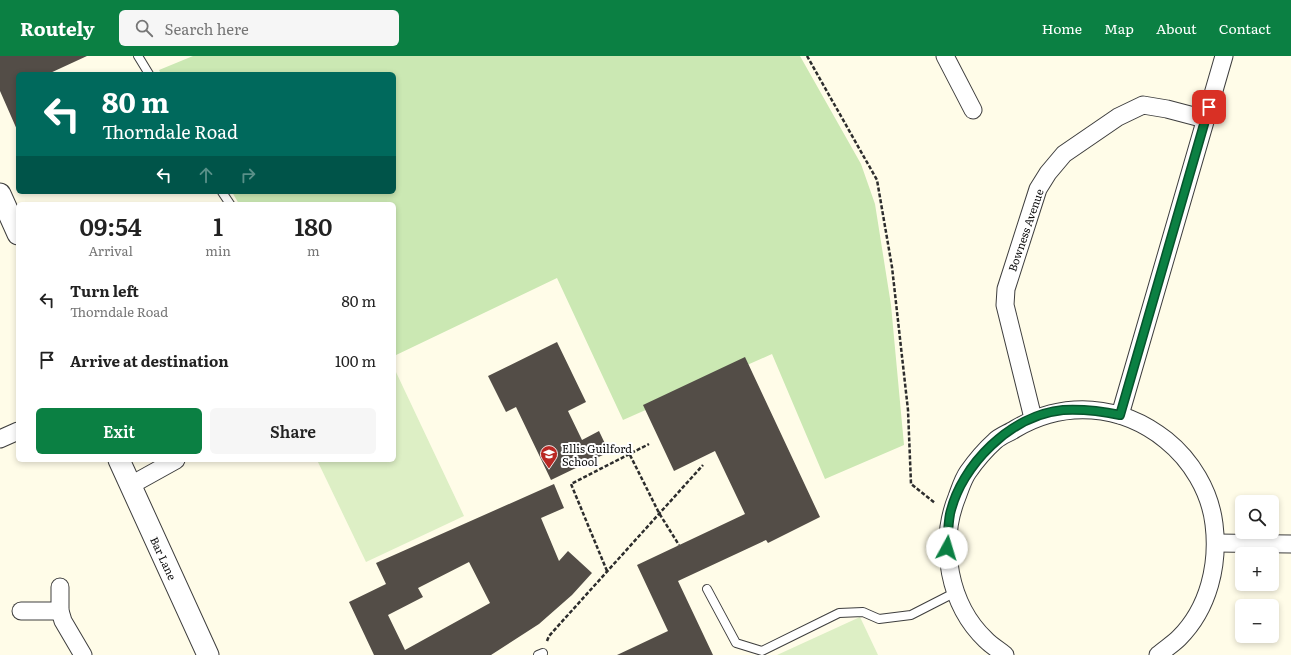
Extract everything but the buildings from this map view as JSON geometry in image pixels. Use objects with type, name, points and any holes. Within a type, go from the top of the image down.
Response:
[{"type":"street","points":[[945,56],[973,110]]},
{"type":"street","points":[[1120,415],[1224,56]]},
{"type":"street","name":"Bowness Avenue","points":[[1033,418],[1005,305],[1006,290],[1038,189],[1048,173],[1064,154],[1118,117],[1143,105],[1167,109],[1205,119]]},
{"type":"street","points":[[0,194],[16,230]]},
{"type":"street","points":[[1005,655],[986,639],[965,612],[956,592],[952,581],[947,548],[950,514],[967,474],[995,440],[1033,418],[1061,410],[1091,410],[1120,415],[1152,428],[1178,450],[1199,477],[1212,509],[1217,543],[1212,578],[1200,610],[1180,637],[1158,655]]},
{"type":"street","points":[[0,439],[16,432]]},
{"type":"street","name":"Bar Lane","points":[[120,462],[208,655]]},
{"type":"street","points":[[130,485],[172,462]]},
{"type":"street","points":[[1217,543],[1291,544]]},
{"type":"street","points":[[60,587],[60,610],[63,621],[83,655]]},
{"type":"street","points":[[21,611],[60,610]]},
{"type":"lane","points":[[138,56],[148,72]]},
{"type":"lane","points":[[707,589],[736,643],[762,651],[839,613],[862,612],[879,619],[911,615],[956,592]]},
{"type":"path","points":[[807,56],[876,180],[892,267],[908,410],[912,484],[950,514]]},
{"type":"path","points":[[607,572],[571,484],[649,444]]},
{"type":"path","points":[[630,455],[659,513],[679,545]]},
{"type":"path","points":[[540,654],[549,636],[703,465]]},
{"type":"green space","points":[[193,56],[800,56],[861,164],[875,204],[891,305],[904,445],[825,479],[772,354],[623,420],[557,278],[396,355],[396,202],[238,202],[233,194],[396,194],[396,72],[160,72],[159,70]]},
{"type":"green space","points":[[396,372],[464,516],[366,562],[318,462],[396,462]]},
{"type":"green space","points":[[860,617],[878,655],[777,655]]},
{"type":"place","name":"Ellis Guilford School","points":[[549,469]]},
{"type":"route","points":[[947,548],[950,514],[967,474],[995,440],[1033,418],[1061,410],[1091,410],[1120,415],[1209,107]]}]
